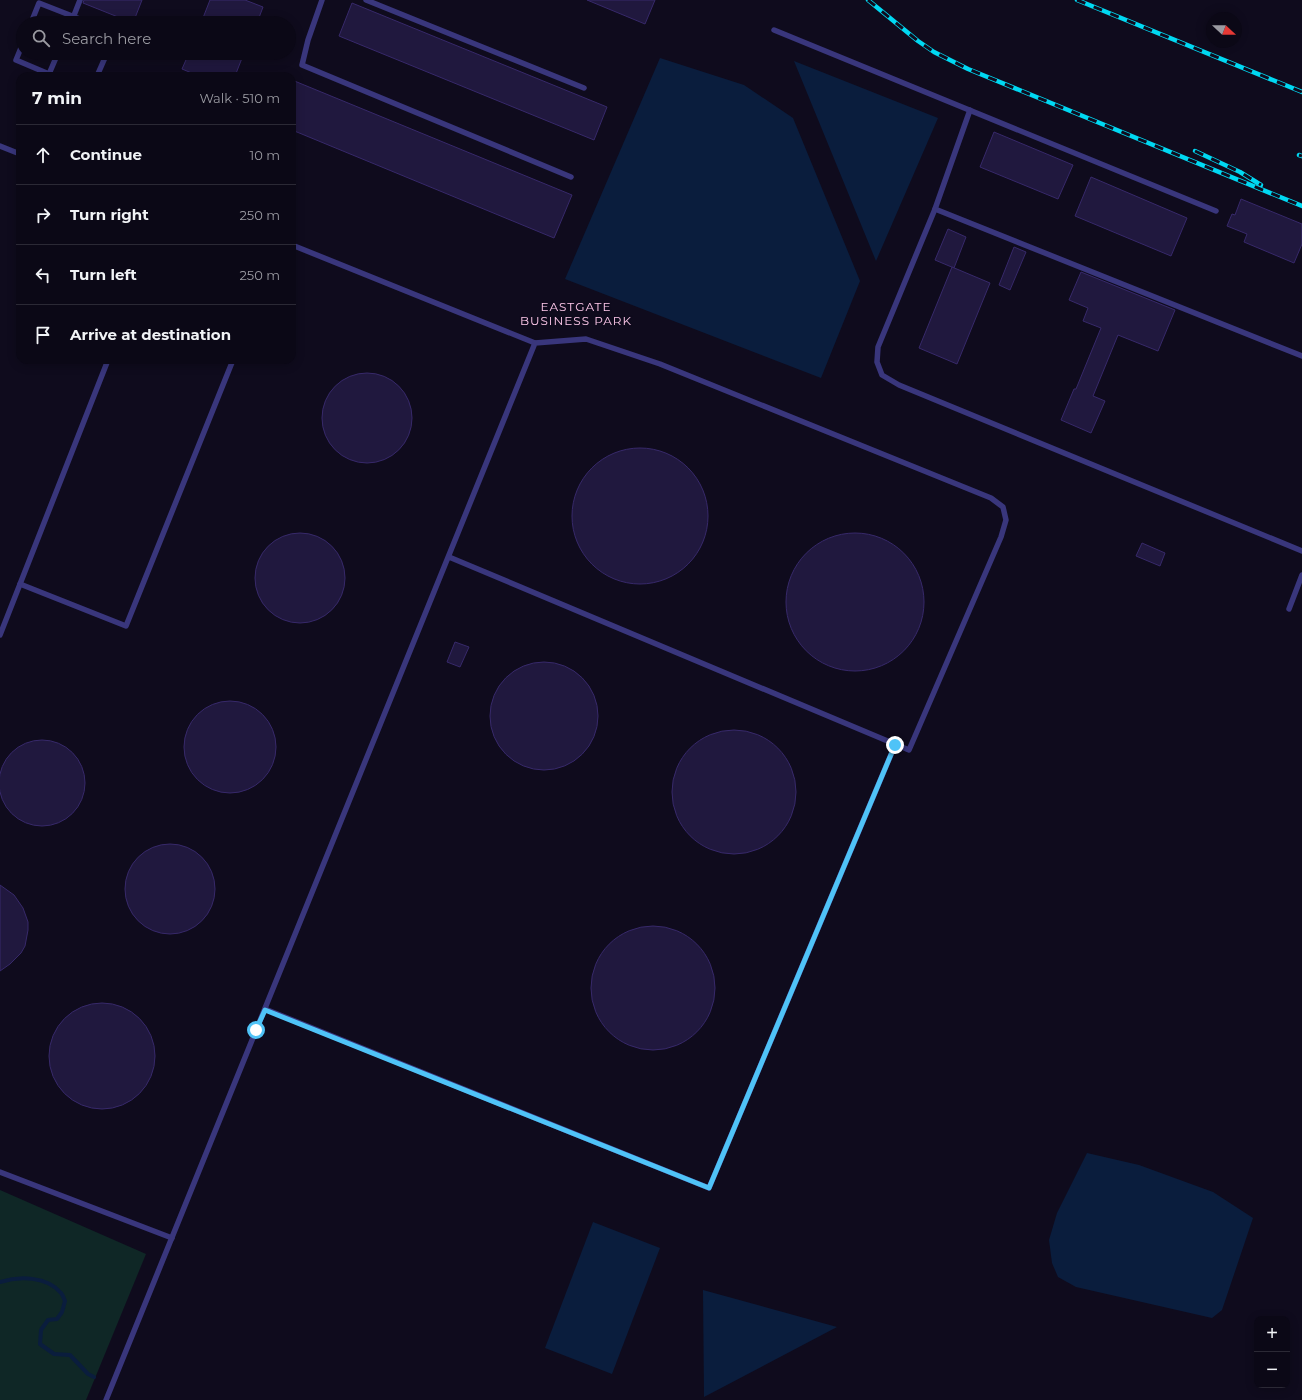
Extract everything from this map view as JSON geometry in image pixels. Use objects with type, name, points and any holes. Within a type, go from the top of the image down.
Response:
[{"type":"lane","points":[[34,16],[39,3],[74,16],[80,0]]},
{"type":"lane","points":[[322,0],[308,40],[302,65],[571,177]]},
{"type":"lane","points":[[366,0],[584,88]]},
{"type":"lane","points":[[774,30],[1216,211]]},
{"type":"lane","points":[[16,60],[44,72]]},
{"type":"lane","points":[[50,72],[55,60]]},
{"type":"lane","points":[[99,72],[104,60]]},
{"type":"lane","points":[[970,110],[935,209],[878,347],[877,362],[882,375],[899,385],[1302,551]]},
{"type":"lane","points":[[0,146],[16,152]]},
{"type":"lane","points":[[935,209],[1302,356]]},
{"type":"lane","points":[[296,247],[535,343],[586,339],[660,364],[991,498],[1003,507],[1006,520],[1001,537],[909,750],[449,557]]},
{"type":"lane","points":[[106,1400],[535,343]]},
{"type":"lane","points":[[0,635],[106,364]]},
{"type":"lane","points":[[20,584],[126,626],[231,364]]},
{"type":"lane","points":[[1289,609],[1302,575]]},
{"type":"lane","points":[[265,1010],[709,1188],[895,745]]},
{"type":"lane","points":[[0,1172],[172,1238]]},
{"type":"green space","points":[[0,1190],[146,1254],[86,1400],[0,1400]]},
{"type":"water","points":[[660,58],[744,85],[793,118],[860,281],[821,378],[565,279]]},
{"type":"water","points":[[794,61],[938,118],[876,261]]},
{"type":"water","points":[[1087,1153],[1139,1165],[1213,1192],[1253,1218],[1222,1310],[1212,1318],[1076,1287],[1058,1277],[1052,1263],[1049,1240],[1057,1213]]},
{"type":"water","points":[[593,1222],[660,1248],[612,1374],[545,1348]]},
{"type":"water","points":[[703,1290],[837,1327],[704,1397]]},
{"type":"building","points":[[84,0],[142,0],[136,16],[116,16],[83,3]]},
{"type":"building","points":[[210,0],[245,0],[263,7],[260,16],[204,16]]},
{"type":"building","points":[[587,0],[655,0],[645,24]]},
{"type":"building","points":[[352,3],[607,107],[594,140],[339,36]]},
{"type":"building","points":[[186,60],[241,60],[237,72],[189,72],[182,69]]},
{"type":"building","points":[[296,82],[572,195],[554,238],[296,132]]},
{"type":"building","points":[[994,132],[1073,165],[1058,199],[980,167]]},
{"type":"building","points":[[1091,177],[1187,218],[1171,256],[1075,216]]},
{"type":"building","points":[[1241,199],[1302,224],[1302,244],[1294,263],[1244,242],[1247,234],[1227,226],[1232,214],[1235,215]]},
{"type":"building","points":[[948,229],[966,237],[954,268],[935,260]]},
{"type":"building","points":[[1014,247],[1026,252],[1010,290],[999,285]]},
{"type":"building","points":[[952,267],[990,283],[957,364],[919,348]]},
{"type":"building","points":[[1081,272],[1175,310],[1158,351],[1118,335],[1093,396],[1105,401],[1091,433],[1061,420],[1074,389],[1076,389],[1101,328],[1083,321],[1088,308],[1069,300]]},
{"type":"building","points":[[367,373],[384,376],[399,386],[409,401],[412,418],[409,435],[399,450],[384,460],[367,463],[350,460],[335,450],[325,435],[322,418],[325,401],[335,386],[350,376]]},
{"type":"building","points":[[647,448],[660,450],[678,459],[693,473],[706,496],[708,516],[706,536],[697,554],[683,569],[660,582],[633,584],[620,582],[602,573],[587,559],[574,536],[572,509],[574,496],[583,478],[597,463],[620,450]]},
{"type":"building","points":[[300,533],[317,536],[332,546],[342,561],[345,578],[342,595],[332,610],[317,620],[300,623],[283,620],[268,610],[258,595],[255,578],[258,561],[268,546],[283,536]]},
{"type":"building","points":[[848,533],[862,533],[881,538],[904,553],[919,576],[923,589],[923,615],[919,628],[904,651],[881,666],[862,671],[848,671],[829,666],[806,651],[791,628],[786,609],[786,595],[791,576],[806,553],[829,538]]},
{"type":"building","points":[[1142,543],[1165,553],[1160,566],[1136,556]]},
{"type":"building","points":[[455,642],[469,647],[460,667],[447,662]]},
{"type":"building","points":[[544,662],[565,666],[582,678],[594,695],[598,716],[594,737],[582,754],[565,766],[544,770],[523,766],[506,754],[494,737],[490,716],[494,695],[506,678],[523,666]]},
{"type":"building","points":[[230,701],[248,704],[263,714],[273,729],[276,747],[273,765],[263,780],[248,790],[230,793],[212,790],[197,780],[187,765],[184,747],[187,729],[197,714],[212,704]]},
{"type":"building","points":[[734,730],[758,735],[778,748],[791,768],[796,792],[791,816],[778,836],[758,849],[734,854],[710,849],[690,836],[677,816],[672,792],[677,768],[690,748],[710,735]]},
{"type":"building","points":[[42,740],[58,743],[66,747],[78,759],[82,767],[85,783],[82,799],[78,807],[66,819],[58,823],[42,826],[26,823],[18,819],[6,807],[2,799],[-1,783],[2,767],[6,759],[18,747],[26,743]]},
{"type":"building","points":[[170,844],[187,847],[202,857],[212,872],[215,889],[212,906],[202,921],[187,931],[170,934],[153,931],[138,921],[128,906],[125,889],[128,872],[138,857],[153,847]]},
{"type":"building","points":[[0,885],[14,895],[23,908],[28,922],[28,930],[25,946],[21,953],[0,971]]},
{"type":"building","points":[[659,926],[677,930],[688,936],[701,948],[711,964],[715,988],[711,1012],[705,1023],[693,1036],[671,1048],[647,1050],[629,1046],[618,1040],[605,1028],[593,1006],[591,982],[595,964],[601,953],[613,940],[635,928]]},
{"type":"building","points":[[102,1003],[122,1007],[140,1018],[151,1036],[155,1056],[151,1076],[140,1094],[122,1105],[102,1109],[82,1105],[64,1094],[53,1076],[49,1056],[53,1036],[64,1018],[82,1007]]},
{"type":"waterway","points":[[0,1282],[24,1278],[41,1280],[55,1287],[61,1293],[65,1301],[62,1312],[57,1319],[48,1320],[41,1330],[40,1344],[54,1354],[70,1355],[88,1374],[94,1377]]},
{"type":"railway","points":[[868,0],[918,41],[934,52],[968,69],[1302,206]]},
{"type":"railway","points":[[1077,0],[1302,92]]},
{"type":"railway","points":[[1195,151],[1240,172],[1261,185]]},
{"type":"district","name":"EASTGATE BUSINESS PARK","points":[[576,313]]},
{"type":"route","points":[[256,1030],[265,1010],[709,1188],[895,745]]}]
